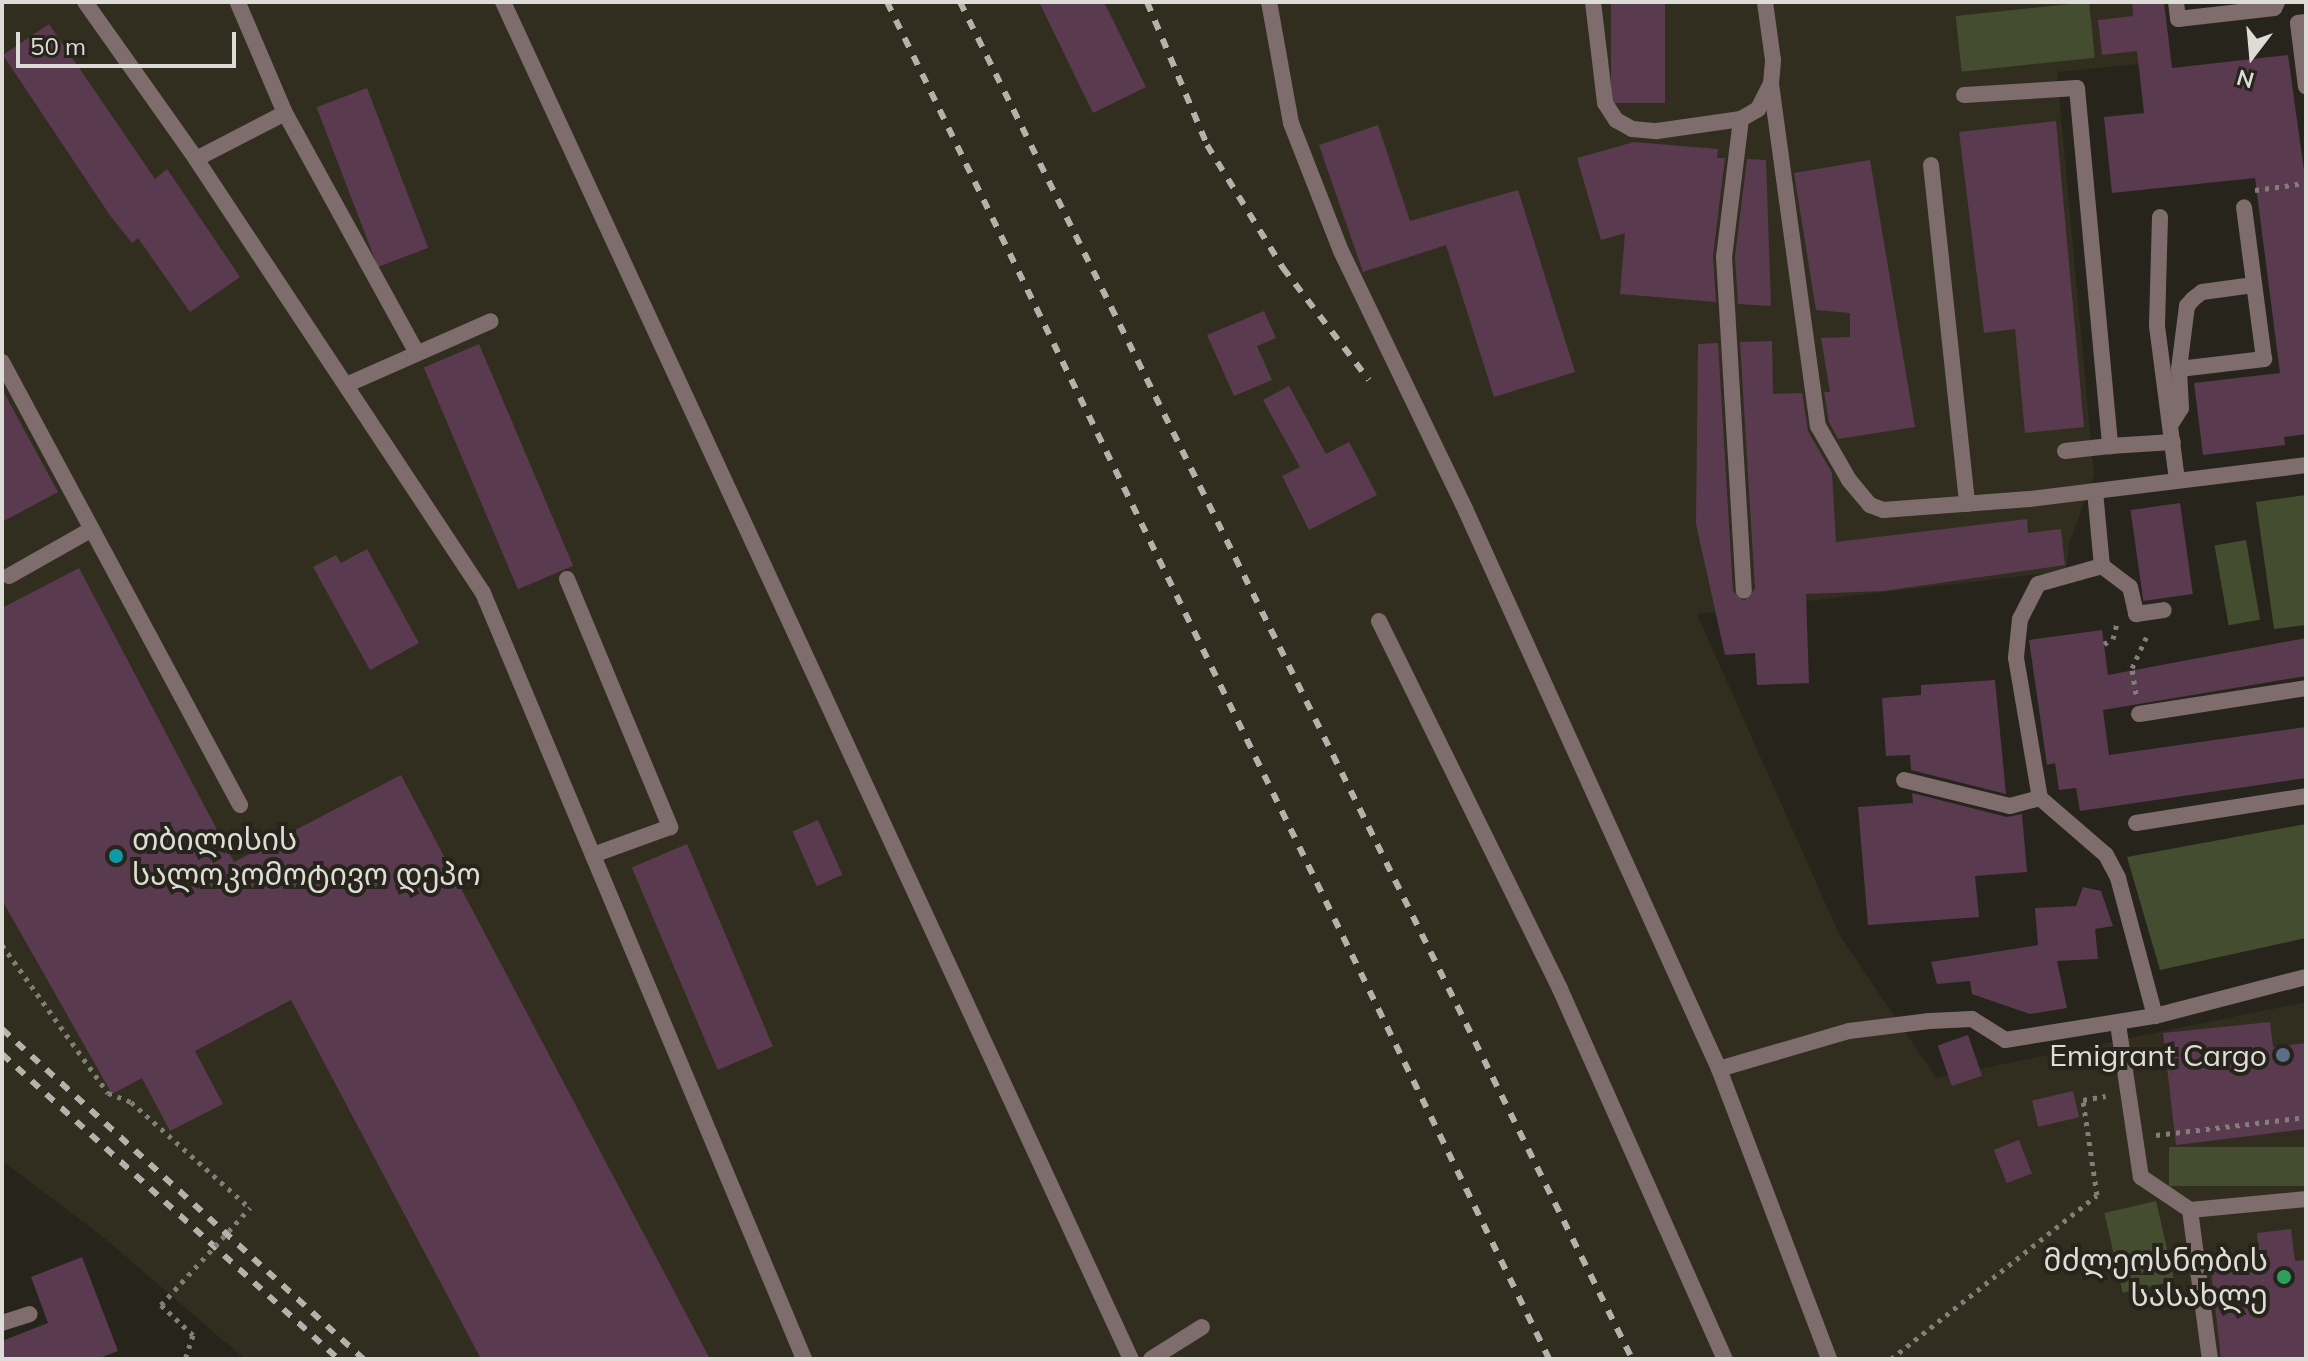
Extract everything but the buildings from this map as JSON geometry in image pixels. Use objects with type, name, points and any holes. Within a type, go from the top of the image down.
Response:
[{"type":"street","points":[[85,2],[196,159],[483,593],[804,1359]]},
{"type":"street","points":[[503,2],[1131,1359]]},
{"type":"street","points":[[1269,2],[1291,123],[1341,251],[1466,511],[1719,1069],[1829,1359]]},
{"type":"street","points":[[1593,2],[1605,103],[1616,120],[1632,129],[1657,131],[1741,119],[1758,109],[1771,84]]},
{"type":"street","points":[[1765,2],[1771,84],[1818,426],[1849,480],[1870,505],[1883,510],[1967,504],[2306,465]]},
{"type":"street","points":[[2176,2],[2178,19],[2274,8],[2277,2]]},
{"type":"street","points":[[238,3],[285,113],[417,353]]},
{"type":"street","points":[[2306,22],[2298,23],[2306,87]]},
{"type":"street","points":[[1964,95],[2077,88],[2110,446]]},
{"type":"street","points":[[196,159],[285,113]]},
{"type":"street","points":[[1741,119],[1724,257],[1744,590]]},
{"type":"street","points":[[1931,165],[1967,504]]},
{"type":"street","points":[[2179,369],[2264,359],[2244,207]]},
{"type":"street","points":[[2160,217],[2157,326],[2177,480]]},
{"type":"street","points":[[2171,424],[2181,408],[2179,369],[2187,306],[2202,292],[2254,285]]},
{"type":"street","points":[[346,385],[491,321]]},
{"type":"street","points":[[2,362],[240,805]]},
{"type":"street","points":[[2065,451],[2173,442]]},
{"type":"street","points":[[2095,491],[2102,566],[2130,587],[2136,614],[2157,611]]},
{"type":"street","points":[[9,576],[92,529]]},
{"type":"street","points":[[2102,566],[2038,584],[2020,619],[2016,658],[2040,798],[2106,855],[2118,878],[2155,1016]]},
{"type":"street","points":[[567,579],[670,827],[593,855]]},
{"type":"street","points":[[1379,621],[1560,989],[1725,1359]]},
{"type":"street","points":[[2139,714],[2306,688]]},
{"type":"street","points":[[1904,780],[2010,806],[2040,798]]},
{"type":"street","points":[[2136,823],[2306,796]]},
{"type":"street","points":[[1719,1069],[1849,1031],[1972,1019],[2005,1040],[2118,1024],[2306,977]]},
{"type":"street","points":[[2118,1024],[2141,1177],[2190,1210],[2306,1199]]},
{"type":"street","points":[[2190,1210],[2210,1359]]},
{"type":"street","points":[[2,1323],[30,1314]]},
{"type":"street","points":[[1151,1359],[1202,1327]]},
{"type":"path","points":[[2244,207],[2253,190],[2306,183]]},
{"type":"path","points":[[2139,714],[2132,668],[2144,648],[2157,611]]},
{"type":"path","points":[[2,945],[108,1093],[131,1102],[250,1208],[161,1305],[193,1335],[185,1359]]},
{"type":"path","points":[[1891,1359],[2097,1195],[2083,1100],[2127,1093]]},
{"type":"path","points":[[2134,1138],[2306,1117]]},
{"type":"shaded area","points":[[2,2],[2132,2],[2139,64],[2057,72],[2094,475],[2069,544],[2066,571],[1697,614],[1839,934],[1936,1078],[2306,1002],[2306,1359],[245,1359],[103,1237],[2,1161]]},
{"type":"green space","points":[[2089,2],[2095,58],[1962,72],[1956,16]]},
{"type":"green space","points":[[2306,495],[2306,625],[2274,629],[2256,502]]},
{"type":"green space","points":[[2246,540],[2260,620],[2229,625],[2214,546]]},
{"type":"green space","points":[[2306,824],[2306,938],[2160,970],[2127,857]]},
{"type":"green space","points":[[2169,1147],[2306,1147],[2306,1186],[2169,1186]]},
{"type":"green space","points":[[2156,1201],[2174,1281],[2123,1293],[2104,1213]]},
{"type":"railway","points":[[887,2],[1549,1359]]},
{"type":"railway","points":[[960,2],[1632,1359]]},
{"type":"railway","points":[[1147,2],[1207,145],[1283,268],[1369,380]]},
{"type":"railway","points":[[2,1029],[364,1359]]},
{"type":"railway","points":[[2,1054],[338,1359]]},
{"type":"place","name":"თბილისის სალოკომოტივო დეპო","points":[[116,856]]},
{"type":"place","name":"Emigrant Cargo","points":[[2283,1055]]},
{"type":"place","name":"მძლეოსნობის სასახლე","points":[[2284,1277]]}]
